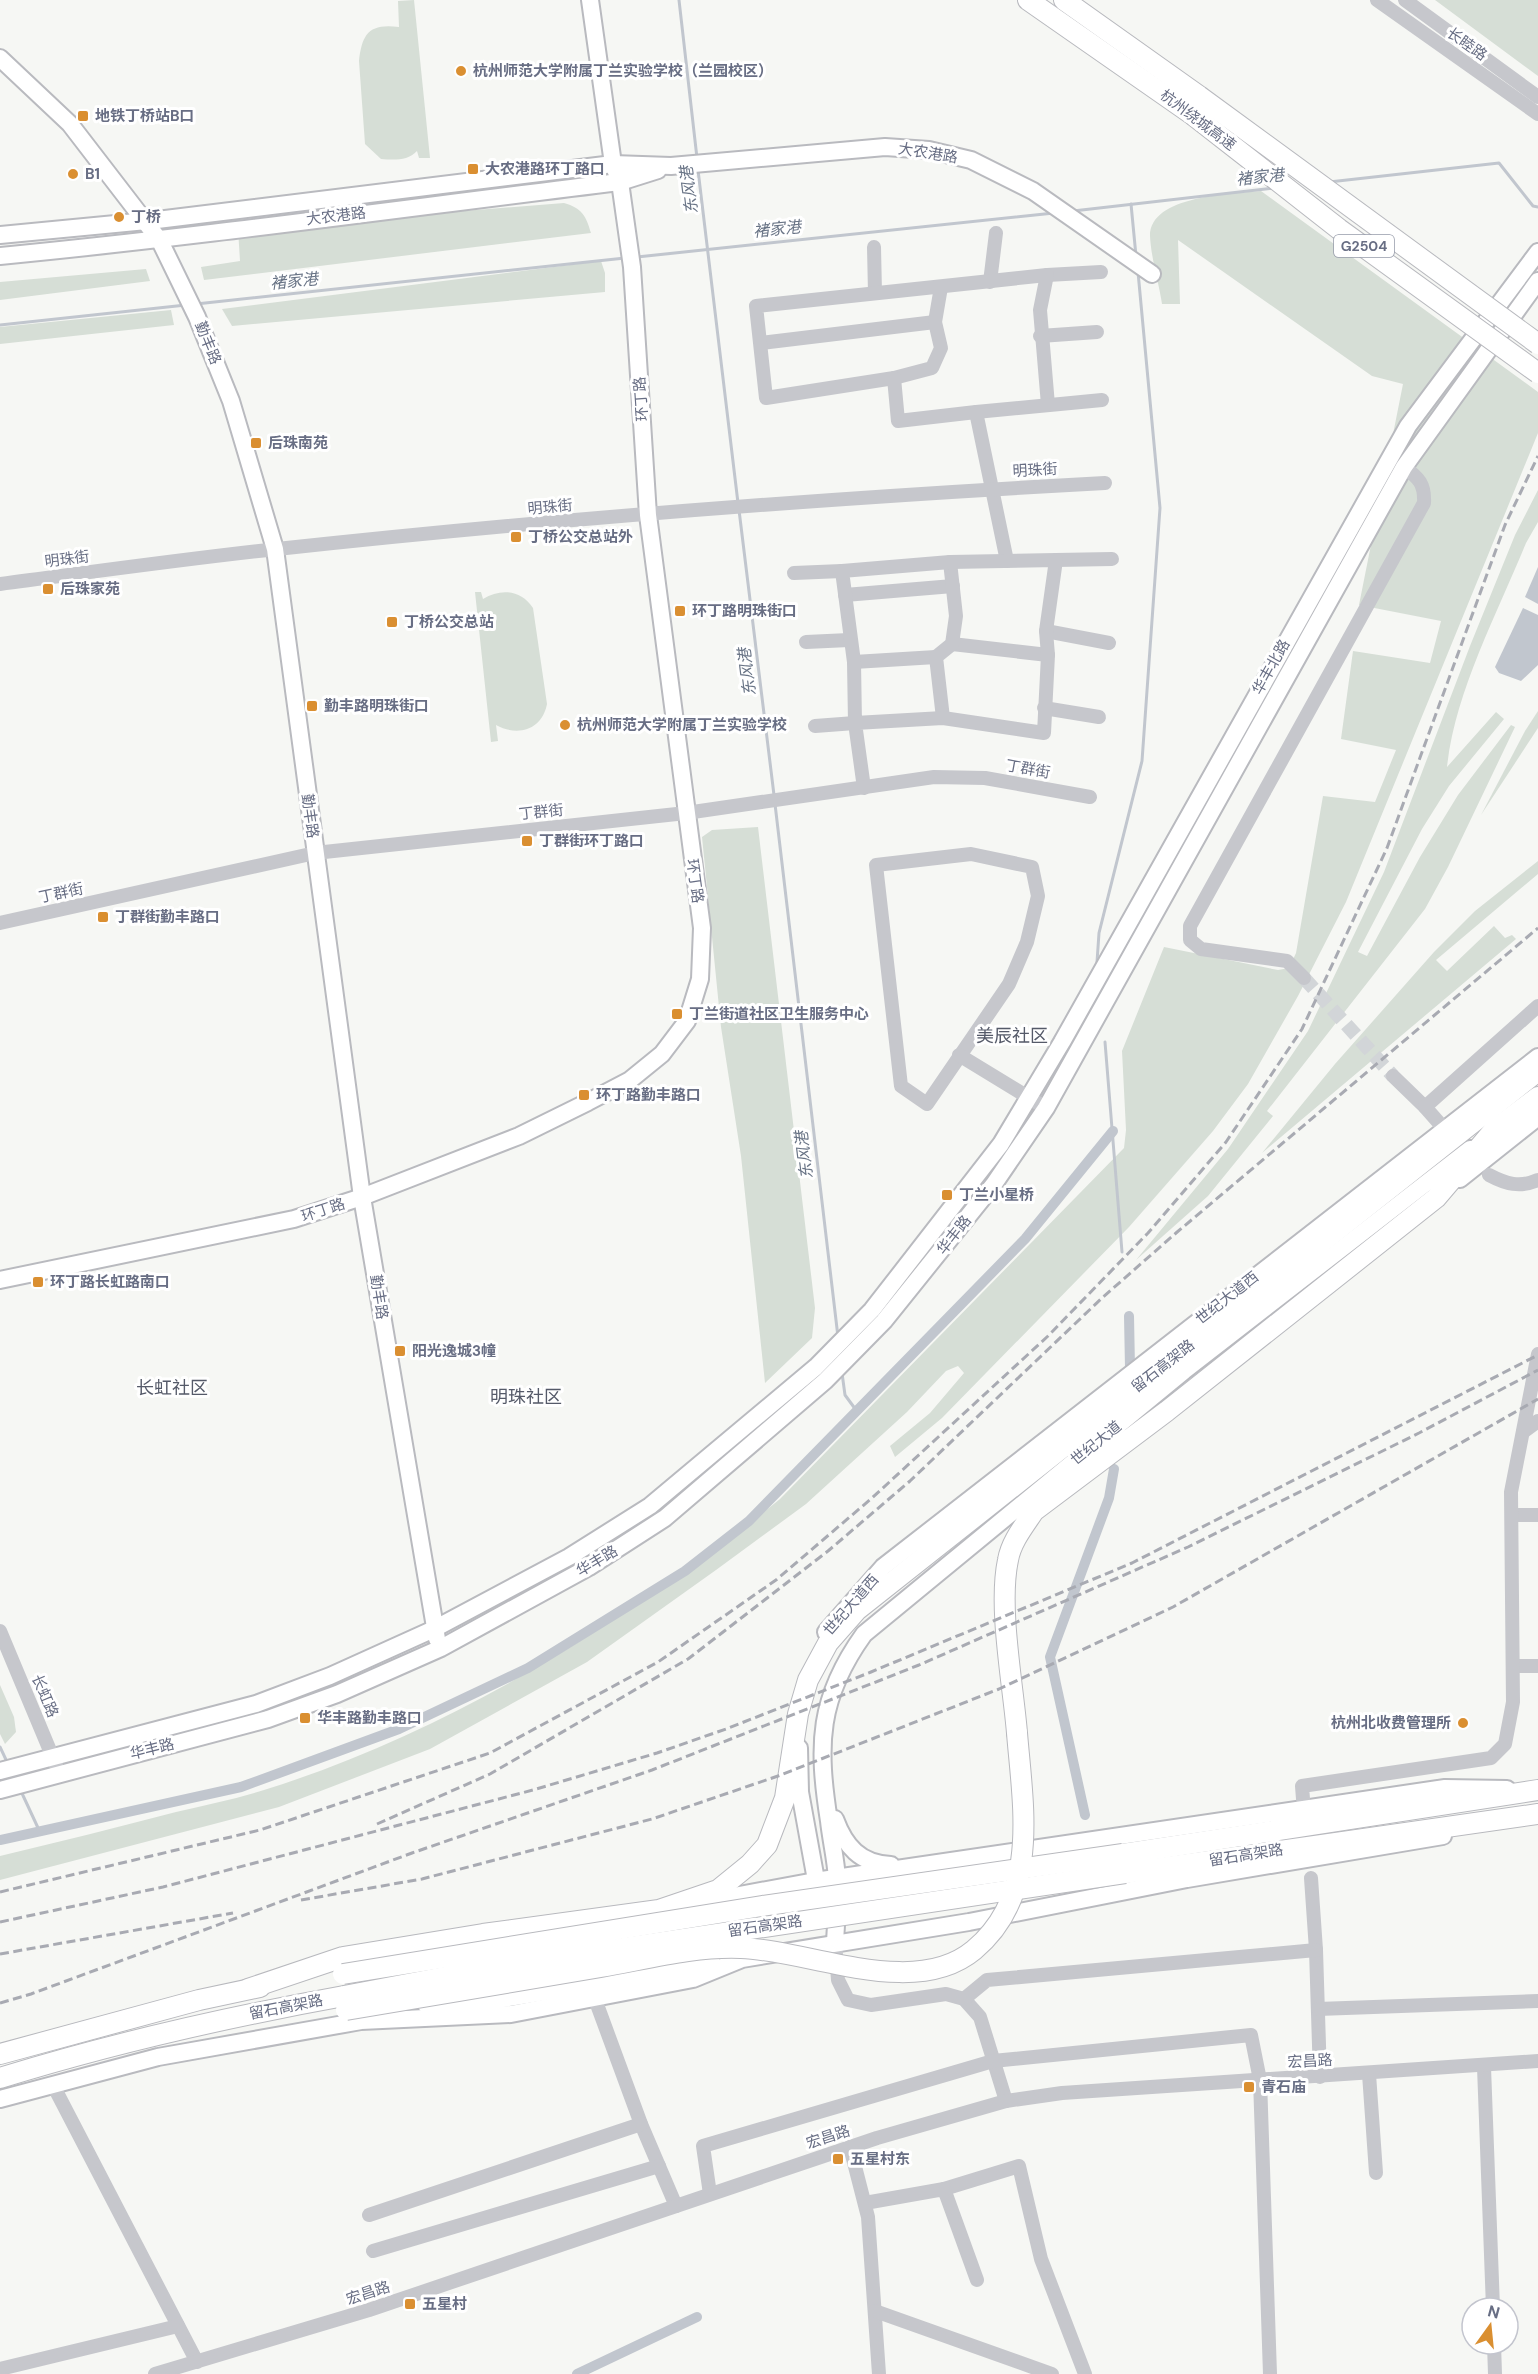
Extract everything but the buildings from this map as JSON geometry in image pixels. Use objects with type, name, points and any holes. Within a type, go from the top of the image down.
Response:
[{"type":"highway","name":"杭州绕城高速","points":[[1028,0],[1193,115],[1339,229],[1538,374]]},
{"type":"highway","name":"杭州绕城高速","points":[[1064,0],[1538,344]]},
{"type":"highway","name":"留石高架路","points":[[248,1989],[343,1957],[483,1934],[658,1910],[717,1890],[750,1864],[767,1845],[785,1798],[798,1714],[808,1680],[838,1630],[878,1591],[1538,1071]]},
{"type":"highway","points":[[389,2003],[705,1949],[771,1949],[871,1971],[898,1973],[943,1965],[974,1950],[998,1923],[1011,1900],[1018,1881],[1025,1839],[1004,1589],[1008,1558],[1019,1532],[1034,1511],[1436,1198],[1494,1130],[1538,1097]]},
{"type":"highway","name":"留石高架路","points":[[0,2078],[145,2038],[221,2021],[345,2003],[548,1959],[1124,1864],[1538,1789]]},
{"type":"highway","name":"留石高架路","points":[[0,2054],[248,1989],[762,1906],[1538,1815]]},
{"type":"highway","points":[[345,2003],[473,2002],[654,1972]]},
{"type":"main road","name":"环丁路","points":[[0,1280],[294,1219],[362,1197],[519,1136],[630,1080],[662,1054],[687,1021],[700,979],[702,928],[648,515],[632,267],[620,182],[613,164],[590,0]]},
{"type":"main road","name":"勤丰路","points":[[0,58],[70,124],[160,241],[197,317],[231,401],[275,549],[362,1197],[434,1629],[441,1648]]},
{"type":"main road","name":"大农港路","points":[[0,235],[146,221],[613,164],[671,166],[885,147],[929,150],[971,160],[1033,191],[1149,272]]},
{"type":"main road","name":"大农港路","points":[[0,256],[160,241],[319,218],[620,182],[671,166]]},
{"type":"main road","name":"华丰北路","points":[[1028,1098],[1402,436],[1538,252]]},
{"type":"main road","name":"华丰北路","points":[[1046,1108],[1404,467],[1538,281]]},
{"type":"main road","name":"世纪大道西","points":[[808,1680],[822,1637],[884,1567],[1538,1057]]},
{"type":"main road","name":"华丰路","points":[[0,1790],[268,1719],[337,1694],[441,1648],[589,1567],[665,1518],[820,1374],[849,1332],[872,1310],[1000,1144],[1028,1098]]},
{"type":"main road","name":"华丰路","points":[[8,1768],[256,1704],[330,1676],[434,1629],[568,1557],[650,1506],[820,1374],[850,1356],[944,1248],[994,1184],[1046,1108]]},
{"type":"main road","points":[[1436,1198],[1538,1117]]},
{"type":"main road","name":"世纪大道","points":[[825,1793],[821,1744],[828,1698],[843,1663],[864,1634],[1175,1379],[1494,1130]]},
{"type":"main road","points":[[1343,1248],[1396,1229]]},
{"type":"main road","points":[[798,1714],[800,1792],[815,1881],[835,1943]]},
{"type":"main road","points":[[658,1910],[815,1881],[1445,1788],[1538,1789]]},
{"type":"main road","points":[[825,1793],[842,1839],[864,1860],[883,1864],[922,1865]]},
{"type":"main road","points":[[825,1793],[837,1878],[835,1943]]},
{"type":"main road","points":[[654,1972],[969,1922],[1187,1879],[1403,1845],[1538,1815]]},
{"type":"main road","points":[[0,2100],[158,2057],[362,2021],[511,2014],[693,1979],[742,1959]]},
{"type":"street","name":"长睦路","points":[[1377,0],[1538,114]]},
{"type":"street","name":"长睦路","points":[[1405,0],[1538,97]]},
{"type":"street","points":[[990,282],[996,233]]},
{"type":"street","points":[[874,247],[875,293]]},
{"type":"street","points":[[941,287],[935,322],[941,348],[932,368],[894,378],[766,398],[756,306],[1047,275],[1101,272]]},
{"type":"street","points":[[1047,275],[1040,310],[1048,405]]},
{"type":"street","points":[[761,343],[935,322]]},
{"type":"street","points":[[1041,336],[1097,332]]},
{"type":"street","points":[[894,378],[898,421],[1102,400]]},
{"type":"street","points":[[976,412],[1007,561]]},
{"type":"street","points":[[1304,978],[1287,961],[1201,948],[1190,940],[1190,926],[1424,503],[1425,490],[1420,478],[1404,467]]},
{"type":"street","name":"明珠街","points":[[0,584],[275,549],[722,507],[1105,483]]},
{"type":"street","points":[[794,573],[950,562],[1112,559]]},
{"type":"street","points":[[815,726],[943,718],[1044,733],[1048,655],[1046,631],[1056,560]]},
{"type":"street","points":[[854,662],[936,657],[952,644],[956,616],[950,562]]},
{"type":"street","points":[[842,571],[849,640],[854,662],[855,723],[864,788]]},
{"type":"street","points":[[844,595],[953,586]]},
{"type":"street","points":[[1046,631],[1109,643]]},
{"type":"street","points":[[807,642],[849,640]]},
{"type":"street","points":[[952,644],[1048,655]]},
{"type":"street","points":[[936,657],[943,718]]},
{"type":"street","points":[[1044,708],[1099,717]]},
{"type":"street","name":"丁群街","points":[[0,923],[315,853],[686,813],[747,802],[789,800],[934,777],[985,778],[1090,797]]},
{"type":"street","points":[[971,854],[1032,867],[1038,896],[1027,942],[1009,984],[959,1055],[927,1104],[901,1086],[876,865],[971,854]]},
{"type":"street","points":[[1425,1107],[1538,1006]]},
{"type":"street","points":[[959,1055],[1046,1108]]},
{"type":"street","points":[[1394,1076],[1440,1124]]},
{"type":"street","points":[[1489,1175],[1504,1183],[1526,1185],[1538,1180]]},
{"type":"street","points":[[1303,1799],[1302,1786],[1491,1758],[1505,1744],[1513,1701],[1511,1492],[1538,1354]]},
{"type":"street","points":[[1523,1432],[1538,1420]]},
{"type":"street","points":[[1512,1515],[1538,1515]]},
{"type":"street","name":"长虹路","points":[[0,1631],[59,1773]]},
{"type":"street","points":[[1513,1666],[1538,1666]]},
{"type":"street","points":[[1311,1878],[1320,2077]]},
{"type":"street","points":[[835,1943],[838,1980],[848,2000],[871,2005],[946,1994],[964,1999],[980,2017],[1006,2101]]},
{"type":"street","points":[[964,1999],[987,1980],[1316,1950]]},
{"type":"street","points":[[595,1999],[641,2124],[676,2206]]},
{"type":"street","points":[[1318,2009],[1538,2001]]},
{"type":"street","points":[[711,2194],[703,2146],[993,2061],[1251,2035],[1260,2080],[1270,2374]]},
{"type":"street","name":"宏昌路","points":[[154,2374],[369,2310],[850,2148],[1006,2101],[1062,2093],[1484,2067],[1538,2061]]},
{"type":"street","points":[[1484,2067],[1493,2296]]},
{"type":"street","points":[[1369,2074],[1376,2173]]},
{"type":"street","points":[[53,2085],[196,2362]]},
{"type":"street","points":[[369,2215],[641,2124]]},
{"type":"street","points":[[850,2148],[865,2203],[879,2374]]},
{"type":"street","points":[[373,2251],[659,2166]]},
{"type":"street","points":[[865,2203],[944,2189],[1019,2166],[1041,2259],[1085,2374]]},
{"type":"street","points":[[944,2189],[977,2280]]},
{"type":"street","points":[[875,2311],[1052,2374]]},
{"type":"street","points":[[0,2369],[178,2326]]},
{"type":"street","points":[[1494,2356],[1495,2374]]},
{"type":"shaded area","points":[[414,0],[430,158],[419,158],[417,151],[396,160],[381,159],[365,144],[360,52],[369,32],[381,27],[399,27],[398,1]]},
{"type":"shaded area","points":[[1435,0],[1538,0],[1538,76]]},
{"type":"shaded area","points":[[1261,191],[1538,392],[1538,433],[1346,902],[1298,996],[1248,1084],[1213,1131],[1129,1227],[942,1418],[895,1457],[890,1446],[930,1413],[964,1373],[958,1366],[946,1371],[907,1412],[806,1504],[587,1662],[430,1749],[279,1807],[0,1880],[0,1856],[253,1793],[333,1766],[402,1737],[535,1668],[662,1587],[780,1499],[1124,1148],[1126,1130],[1122,1051],[1164,947],[1278,970],[1289,968],[1296,953],[1323,796],[1375,802],[1396,750],[1341,739],[1353,651],[1430,663],[1441,621],[1359,605],[1403,384],[1372,376],[1178,240],[1180,304],[1162,304],[1150,236],[1154,222],[1163,212],[1195,199]]},
{"type":"shaded area","points":[[564,203],[575,207],[582,214],[591,233],[204,280],[201,267],[240,261],[238,229]]},
{"type":"shaded area","points":[[601,261],[605,273],[605,292],[232,326],[222,309]]},
{"type":"shaded area","points":[[146,269],[150,281],[0,300],[0,282]]},
{"type":"shaded area","points":[[171,310],[174,325],[0,344],[0,327]]},
{"type":"shaded area","points":[[1538,490],[1538,522],[1526,543],[1490,625],[1468,682],[1459,710],[1447,767],[1496,712],[1504,719],[1449,786],[1422,829],[1358,952],[1367,956],[1420,857],[1458,795],[1511,725],[1515,727],[1448,867],[1425,909],[1267,1111],[1273,1116],[1208,1196],[1136,1260],[1228,1149],[1308,1031],[1384,872],[1470,646],[1515,535]]},
{"type":"shaded area","points":[[1538,567],[1538,604],[1525,597]]},
{"type":"shaded area","points":[[475,592],[481,592],[483,599],[497,593],[517,594],[533,608],[547,704],[540,720],[528,729],[504,729],[496,725],[498,741],[491,742]]},
{"type":"shaded area","points":[[1523,608],[1538,615],[1538,665],[1521,681],[1499,673],[1495,667]]},
{"type":"shaded area","points":[[1538,711],[1538,728],[1481,815],[1525,731]]},
{"type":"shaded area","points":[[758,827],[815,1308],[812,1338],[765,1383],[741,1156],[721,1027],[702,837],[712,830]]},
{"type":"shaded area","points":[[1538,861],[1538,874],[1436,960],[1447,971],[1494,926],[1505,938],[1512,935],[1516,939],[1262,1153],[1335,1064],[1434,952],[1475,911]]},
{"type":"shaded area","points":[[0,1685],[14,1717],[16,1732],[5,1744],[0,1734]]},
{"type":"waterway","name":"东风港","points":[[679,0],[697,158]]},
{"type":"waterway","name":"褚家港","points":[[1329,182],[1499,163],[1533,206],[1538,207]]},
{"type":"waterway","name":"东风港","points":[[698,170],[738,503]]},
{"type":"waterway","name":"褚家港","points":[[1073,211],[1275,188]]},
{"type":"waterway","points":[[1131,204],[1136,256]]},
{"type":"waterway","name":"褚家港","points":[[637,257],[1054,213]]},
{"type":"waterway","name":"褚家港","points":[[196,304],[625,258]]},
{"type":"waterway","points":[[1097,962],[1099,933],[1142,761],[1160,508],[1138,272]]},
{"type":"waterway","name":"褚家港","points":[[0,325],[186,305]]},
{"type":"waterway","name":"东风港","points":[[739,510],[774,795]]},
{"type":"waterway","name":"东风港","points":[[775,804],[838,1337]]},
{"type":"waterway","points":[[1105,1042],[1122,1252]]},
{"type":"waterway","points":[[0,1840],[241,1787],[399,1729],[528,1668],[685,1571],[749,1521],[1025,1239],[1113,1131]]},
{"type":"waterway","points":[[1129,1316],[1130,1368]]},
{"type":"waterway","name":"东风港","points":[[842,1373],[845,1395],[856,1410]]},
{"type":"waterway","points":[[1085,1815],[1050,1657],[1109,1498],[1114,1469]]},
{"type":"waterway","points":[[0,1747],[8,1764]]},
{"type":"waterway","points":[[20,1789],[39,1830]]},
{"type":"waterway","points":[[577,2374],[697,2317]]},
{"type":"tunnel","points":[[1304,978],[1393,1076]]},
{"type":"railway","points":[[0,1892],[260,1830],[490,1753],[658,1662],[776,1580],[872,1498],[1048,1336],[1148,1233],[1226,1142],[1302,1029],[1387,848],[1505,525],[1538,456]]},
{"type":"railway","points":[[377,1824],[490,1774],[688,1659],[828,1551],[910,1481],[1102,1298],[1176,1233],[1538,928]]},
{"type":"railway","points":[[0,1922],[163,1887],[533,1790],[657,1753],[726,1729],[871,1672],[1132,1563],[1538,1355]]},
{"type":"railway","points":[[0,2003],[31,1994],[412,1853],[652,1770],[919,1665],[1188,1547],[1419,1433],[1538,1370]]},
{"type":"railway","points":[[301,1900],[422,1879],[652,1819],[778,1776],[999,1689],[1173,1607],[1538,1399]]},
{"type":"railway","points":[[0,1954],[233,1913]]},
{"type":"place","name":"杭州师范大学附属丁兰实验学校（兰园校区）","points":[[461,71]]},
{"type":"place","name":"地铁丁桥站B口","points":[[83,116]]},
{"type":"place","name":"大农港路环丁路口","points":[[473,169]]},
{"type":"place","name":"B1","points":[[73,174]]},
{"type":"place","name":"丁桥","points":[[119,217]]},
{"type":"place","name":"后珠南苑","points":[[256,443]]},
{"type":"place","name":"丁桥公交总站外","points":[[516,537]]},
{"type":"place","name":"后珠家苑","points":[[48,589]]},
{"type":"place","name":"环丁路明珠街口","points":[[680,611]]},
{"type":"place","name":"丁桥公交总站","points":[[392,622]]},
{"type":"place","name":"勤丰路明珠街口","points":[[312,706]]},
{"type":"place","name":"杭州师范大学附属丁兰实验学校","points":[[565,725]]},
{"type":"place","name":"丁群街环丁路口","points":[[527,841]]},
{"type":"place","name":"丁群街勤丰路口","points":[[103,917]]},
{"type":"place","name":"丁兰街道社区卫生服务中心","points":[[677,1014]]},
{"type":"place","name":"环丁路勤丰路口","points":[[584,1095]]},
{"type":"place","name":"丁兰小星桥","points":[[947,1195]]},
{"type":"place","name":"环丁路长虹路南口","points":[[38,1282]]},
{"type":"place","name":"阳光逸城3幢","points":[[400,1351]]},
{"type":"place","name":"华丰路勤丰路口","points":[[305,1718]]},
{"type":"place","name":"杭州北收费管理所","points":[[1463,1723]]},
{"type":"place","name":"青石庙","points":[[1249,2087]]},
{"type":"place","name":"五星村东","points":[[838,2159]]},
{"type":"place","name":"五星村","points":[[410,2304]]},
{"type":"district","name":"美辰社区","points":[[1012,1036]]},
{"type":"district","name":"长虹社区","points":[[172,1388]]},
{"type":"district","name":"明珠社区","points":[[526,1397]]}]
